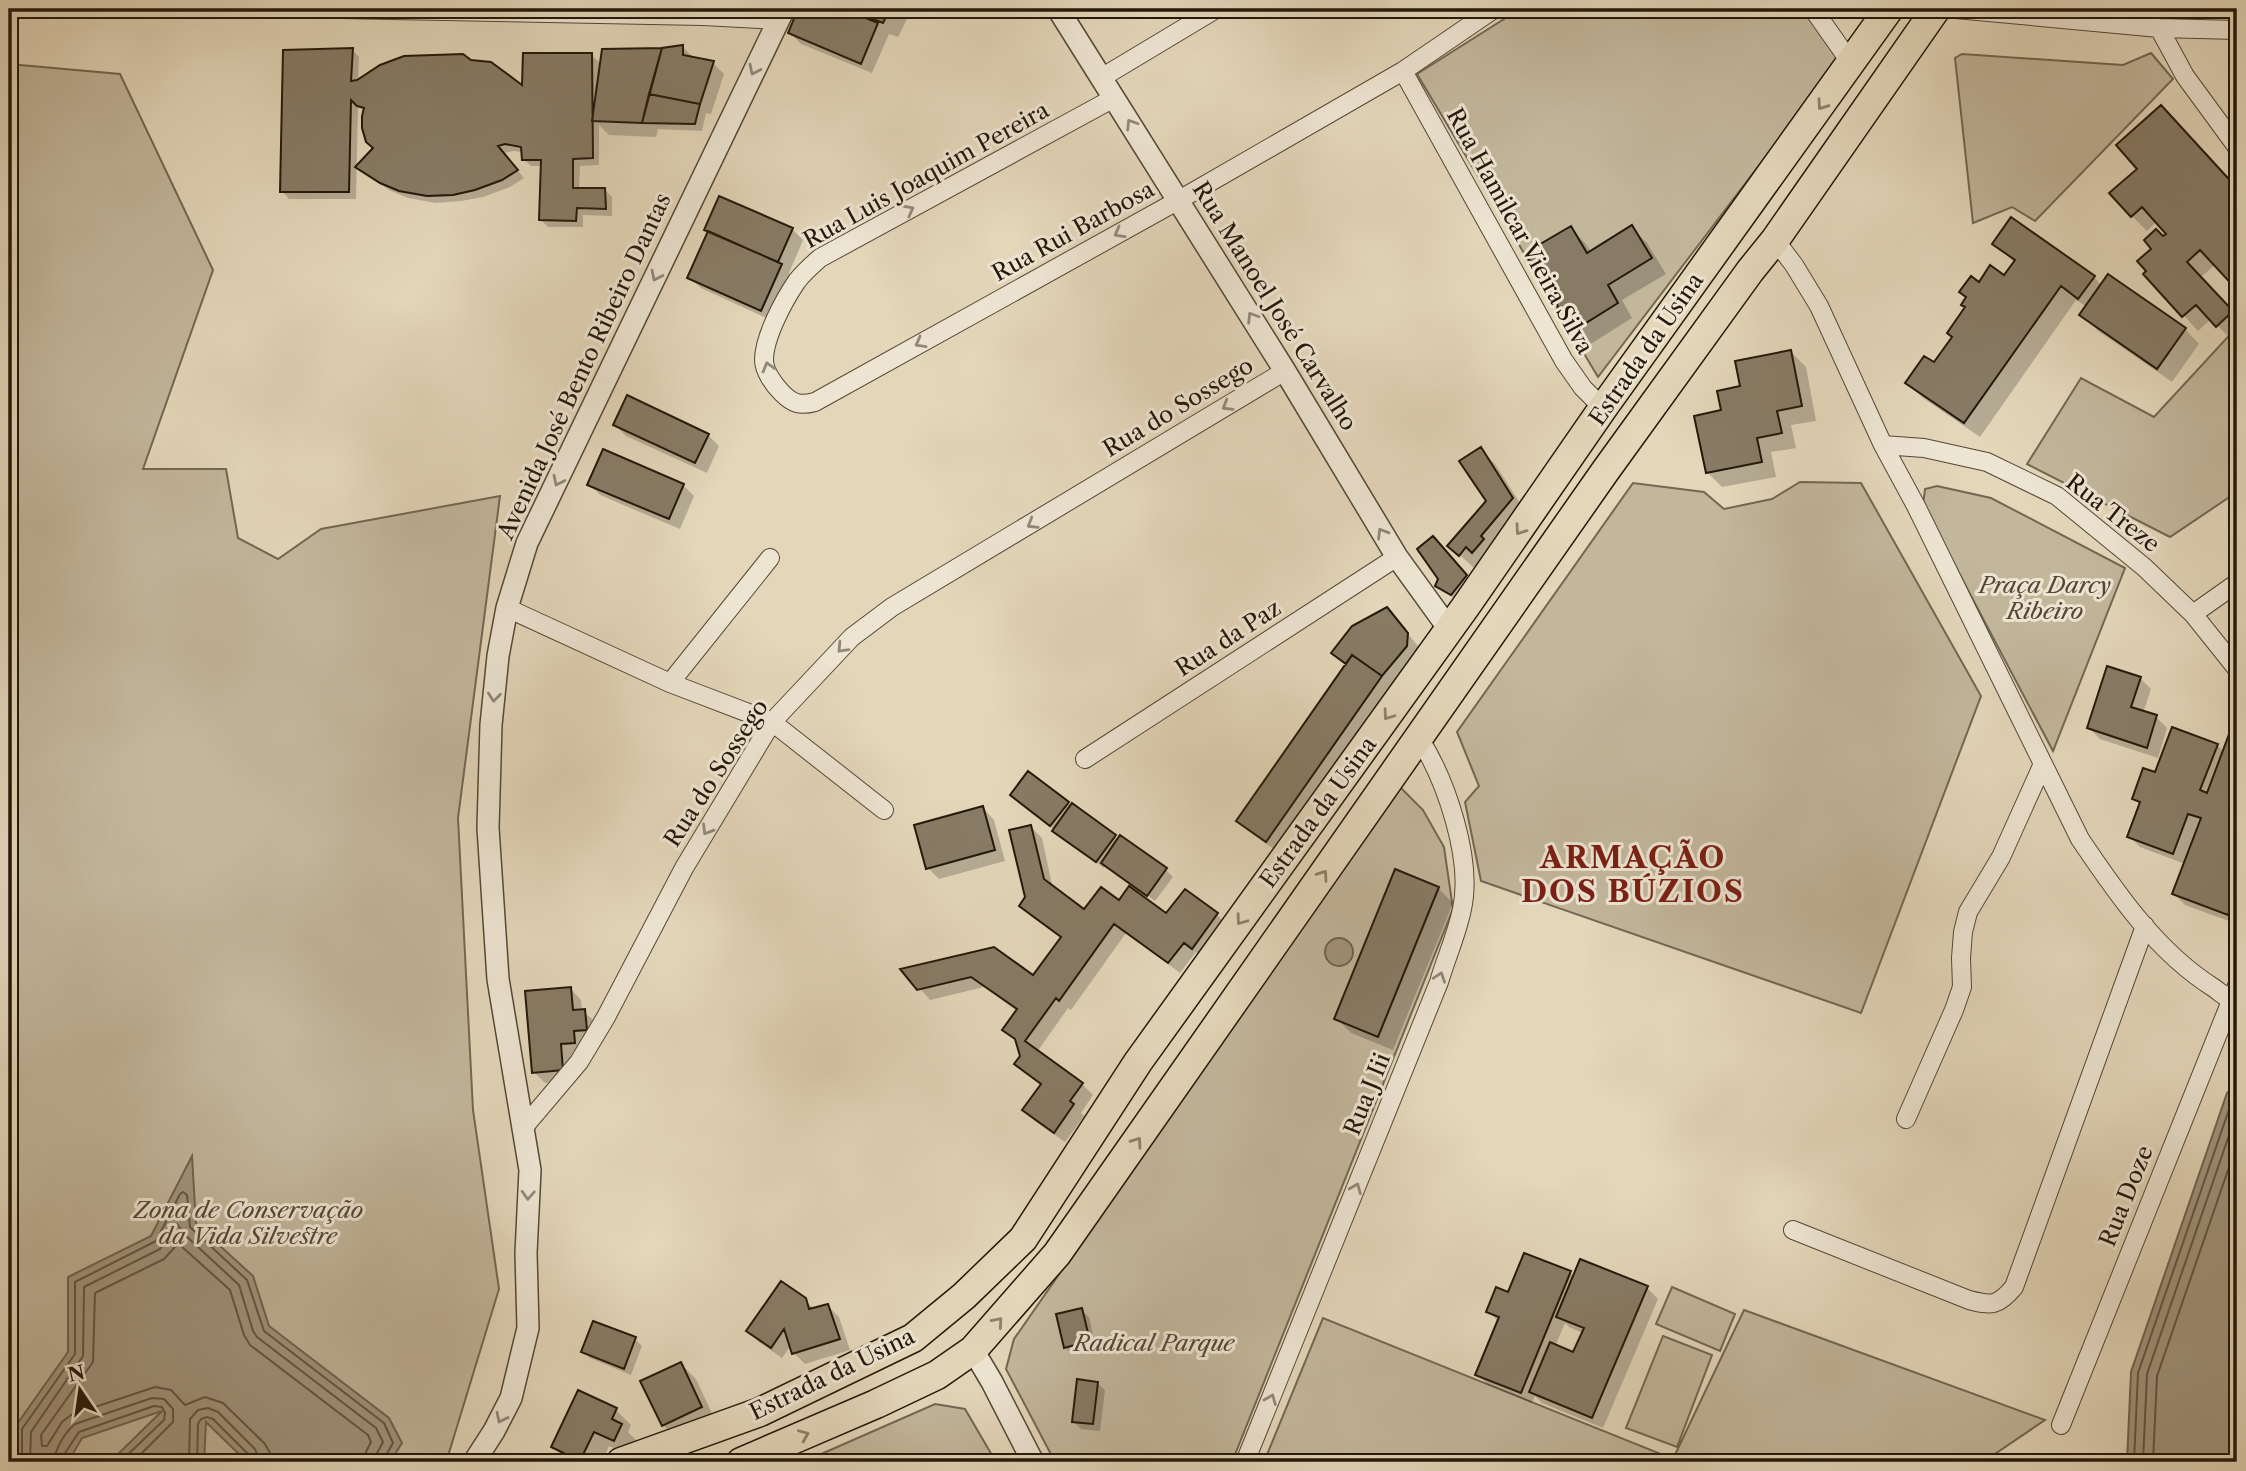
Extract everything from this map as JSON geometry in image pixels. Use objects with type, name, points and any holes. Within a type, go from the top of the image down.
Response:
[{"type":"main road","name":"Estrada da Usina","points":[[621,1462],[662,1455],[693,1436],[760,1412],[914,1338],[964,1296],[1023,1239],[1138,1062],[1889,9]]},
{"type":"main road","name":"Estrada da Usina","points":[[741,1462],[937,1375],[972,1350],[1057,1254],[1606,470],[1774,240],[1936,9]]},
{"type":"main road","points":[[1572,455],[1577,471],[1586,478],[1606,470]]},
{"type":"main road","points":[[1546,492],[1560,485],[1572,485],[1580,494],[1583,504]]},
{"type":"main road","points":[[1023,1239],[1046,1239],[1057,1254]]},
{"type":"street","points":[[340,9],[703,16],[781,14]]},
{"type":"street","name":"Rua Manoel José Carvalho","points":[[1058,9],[1285,371],[1397,557],[1449,629]]},
{"type":"street","points":[[1101,78],[1216,9]]},
{"type":"street","name":"Rua Rui Barbosa","points":[[815,402],[1179,200],[1403,71],[1494,9]]},
{"type":"street","points":[[1813,9],[1851,63]]},
{"type":"street","points":[[1956,9],[2160,28],[2237,30]]},
{"type":"street","name":"Avenida José Bento Ribeiro Dantas","points":[[474,1462],[494,1431],[510,1398],[528,1328],[526,1253],[530,1170],[498,979],[488,828],[491,725],[498,656],[507,608],[527,543],[781,14]]},
{"type":"street","points":[[2160,28],[2185,76],[2237,147]]},
{"type":"street","name":"Rua Hamilcar Vieira Silva","points":[[1403,71],[1564,361],[1583,388],[1603,408]]},
{"type":"street","name":"Rua Luis Joaquim Pereira","points":[[815,402],[801,405],[791,402],[775,387],[764,363],[766,346],[784,303],[799,279],[820,258],[1114,98]]},
{"type":"street","points":[[1774,240],[1794,265],[1819,306],[1883,445],[1916,506],[2080,839],[2114,889],[2178,960],[2206,983],[2235,996]]},
{"type":"street","name":"Rua do Sossego","points":[[524,1128],[579,1062],[606,1017],[684,868],[772,722],[852,637],[892,607],[1285,371]]},
{"type":"street","name":"Rua Treze","points":[[1883,445],[1924,448],[1987,462],[2057,496],[2144,566],[2193,614],[2237,669]]},
{"type":"street","name":"Rua da Paz","points":[[1085,759],[1397,557]]},
{"type":"street","points":[[670,683],[770,558]]},
{"type":"street","points":[[2193,614],[2237,583]]},
{"type":"street","points":[[507,608],[670,683],[772,722],[884,810]]},
{"type":"street","name":"Rua J Iii","points":[[1245,1462],[1434,995],[1462,909],[1465,884],[1461,849],[1438,772],[1419,738]]},
{"type":"street","points":[[1906,1119],[1962,987],[1962,945],[1968,912],[2001,857],[2042,766]]},
{"type":"street","points":[[1793,1230],[1969,1300],[1987,1305],[2003,1301],[2014,1287],[2145,926]]},
{"type":"street","name":"Rua Doze","points":[[2061,1425],[2235,996]]},
{"type":"street","points":[[972,1350],[992,1382],[1033,1462]]},
{"type":"green space","points":[[1520,9],[1808,9],[1840,59],[1598,377],[1417,74]]},
{"type":"green space","points":[[2151,53],[2173,79],[2035,221],[2012,207],[1973,223],[1955,58],[1962,54],[2123,65]]},
{"type":"green space","name":"Zona de Conservação da Vida Silvestre","points":[[9,64],[120,74],[213,270],[143,469],[226,469],[238,538],[278,559],[321,529],[500,496],[458,818],[473,1110],[499,1289],[448,1456],[443,1462],[9,1462]]},
{"type":"green space","points":[[2237,327],[2237,492],[2170,537],[2027,464],[2081,378],[2154,417]]},
{"type":"green space","points":[[1800,482],[1861,483],[1981,696],[1861,1013],[1481,881],[1465,802],[1479,786],[1457,732],[1633,483],[1704,492],[1724,509],[1772,499]]},
{"type":"green space","name":"Praça Darcy Ribeiro","points":[[1937,486],[1991,498],[2125,568],[2053,751],[1923,505],[1925,489]]},
{"type":"green space","name":"Radical Parque","points":[[1399,786],[1423,810],[1444,847],[1453,909],[1232,1462],[1055,1462],[1006,1369],[1014,1339]]},
{"type":"green space","points":[[1672,1287],[1735,1314],[1720,1351],[1656,1324]]},
{"type":"green space","points":[[1744,1310],[2045,1420],[1983,1462],[1899,1462],[1872,1456],[1816,1462],[1264,1462],[1323,1318],[1673,1459]]},
{"type":"green space","points":[[1663,1336],[1712,1355],[1677,1447],[1626,1428]]},
{"type":"green space","points":[[935,1404],[965,1409],[996,1462],[803,1462]]},
{"type":"water","points":[[1339,938],[1349,942],[1353,952],[1349,962],[1339,966],[1329,962],[1325,952],[1329,942]]},
{"type":"water","points":[[2237,1084],[2237,1462],[2127,1462],[2131,1372],[2227,1093]]},
{"type":"water","points":[[192,1156],[196,1224],[253,1276],[269,1326],[389,1418],[402,1443],[390,1462],[247,1462],[206,1422],[204,1462],[110,1462],[162,1411],[82,1438],[68,1462],[15,1462],[15,1427],[68,1352],[68,1277],[151,1236]]},
{"type":"building","points":[[798,9],[844,9],[878,23],[861,64],[788,33]]},
{"type":"building","points":[[846,9],[890,9],[883,23]]},
{"type":"building","points":[[683,45],[683,55],[714,61],[700,104],[649,94],[662,48]]},
{"type":"building","points":[[353,48],[351,81],[404,56],[463,54],[471,60],[491,62],[522,85],[523,53],[592,53],[593,158],[573,159],[573,188],[605,188],[606,209],[577,208],[576,221],[539,220],[541,160],[522,160],[521,147],[505,144],[498,146],[518,170],[502,180],[475,190],[453,195],[427,196],[399,191],[380,183],[355,167],[373,148],[366,142],[362,128],[364,108],[351,100],[349,192],[280,192],[283,50]]},
{"type":"building","points":[[662,48],[642,123],[592,121],[602,49]]},
{"type":"building","points":[[649,94],[700,104],[695,124],[642,123]]},
{"type":"building","points":[[2161,105],[2237,188],[2237,290],[2200,250],[2187,262],[2233,311],[2216,327],[2196,305],[2182,317],[2143,274],[2146,271],[2137,261],[2151,249],[2144,240],[2156,229],[2163,236],[2166,234],[2142,207],[2131,217],[2109,193],[2137,169],[2116,145]]},
{"type":"building","points":[[719,196],[793,228],[778,262],[704,230]]},
{"type":"building","points":[[2011,217],[2095,276],[2078,299],[2061,286],[1964,423],[1905,383],[1924,356],[1934,362],[1952,337],[1947,333],[1965,307],[1961,305],[1966,297],[1959,292],[1971,276],[1979,282],[1990,265],[2004,275],[2015,260],[1992,244]]},
{"type":"building","points":[[1632,225],[1652,258],[1608,285],[1618,303],[1573,331],[1525,253],[1571,226],[1587,253]]},
{"type":"building","points":[[708,231],[782,264],[761,311],[687,278]]},
{"type":"building","points":[[2108,274],[2186,328],[2157,369],[2079,315]]},
{"type":"building","points":[[1791,350],[1802,406],[1777,411],[1782,433],[1757,438],[1762,462],[1706,473],[1694,416],[1721,410],[1717,391],[1740,386],[1735,361]]},
{"type":"building","points":[[627,395],[709,434],[695,463],[613,425]]},
{"type":"building","points":[[1481,447],[1513,498],[1481,536],[1484,539],[1472,553],[1466,547],[1459,556],[1447,546],[1486,501],[1459,461]]},
{"type":"building","points":[[603,449],[684,484],[669,519],[587,485]]},
{"type":"building","points":[[1433,536],[1467,575],[1451,595],[1435,586],[1438,579],[1417,549]]},
{"type":"building","points":[[1387,607],[1408,633],[1407,646],[1382,676],[1352,655],[1346,664],[1331,653],[1352,626]]},
{"type":"building","points":[[1352,655],[1382,676],[1266,842],[1236,821]]},
{"type":"building","points":[[2107,666],[2141,677],[2131,707],[2157,715],[2147,748],[2087,728]]},
{"type":"building","points":[[2172,727],[2218,744],[2200,790],[2207,793],[2231,729],[2237,732],[2237,890],[2228,915],[2172,894],[2201,818],[2188,814],[2173,854],[2127,837],[2140,802],[2132,799],[2143,768],[2155,772]]},
{"type":"building","points":[[1028,771],[1069,802],[1050,826],[1010,795]]},
{"type":"building","points":[[1072,803],[1116,835],[1096,862],[1052,831]]},
{"type":"building","points":[[983,806],[995,850],[926,869],[914,825]]},
{"type":"building","points":[[1031,825],[1044,879],[1084,909],[1101,887],[1119,900],[1129,886],[1166,913],[1185,889],[1218,913],[1192,949],[1184,943],[1168,963],[1114,924],[1059,1001],[1056,998],[1025,1041],[1083,1083],[1070,1101],[1074,1104],[1054,1133],[1022,1110],[1041,1084],[1014,1064],[1020,1056],[1015,1039],[1002,1030],[1017,1009],[971,977],[917,990],[900,969],[994,947],[1033,975],[1061,937],[1019,906],[1025,897],[1009,830]]},
{"type":"building","points":[[1120,835],[1167,868],[1147,896],[1101,863]]},
{"type":"building","points":[[1395,869],[1439,887],[1378,1037],[1334,1019]]},
{"type":"building","points":[[571,987],[573,1010],[585,1009],[587,1030],[574,1031],[575,1043],[561,1044],[563,1070],[532,1073],[525,991]]},
{"type":"building","points":[[1524,1253],[1571,1271],[1521,1393],[1475,1375],[1499,1317],[1486,1312],[1496,1287],[1508,1292]]},
{"type":"building","points":[[1580,1259],[1648,1286],[1592,1418],[1529,1392],[1550,1342],[1573,1352],[1584,1328],[1556,1317]]},
{"type":"building","points":[[781,1281],[806,1298],[809,1309],[828,1304],[840,1339],[792,1354],[784,1329],[771,1348],[746,1331]]},
{"type":"building","points":[[1082,1308],[1090,1341],[1064,1348],[1056,1314]]},
{"type":"building","points":[[593,1321],[636,1337],[624,1369],[581,1352]]},
{"type":"building","points":[[681,1362],[702,1407],[662,1426],[640,1381]]},
{"type":"building","points":[[1077,1379],[1098,1382],[1093,1424],[1072,1422]]},
{"type":"building","points":[[578,1390],[617,1408],[612,1419],[622,1424],[614,1441],[594,1432],[580,1461],[551,1447]]},
{"type":"district","name":"ARMAÇÃO DOS BÚZIOS","points":[[1633,875]]}]
